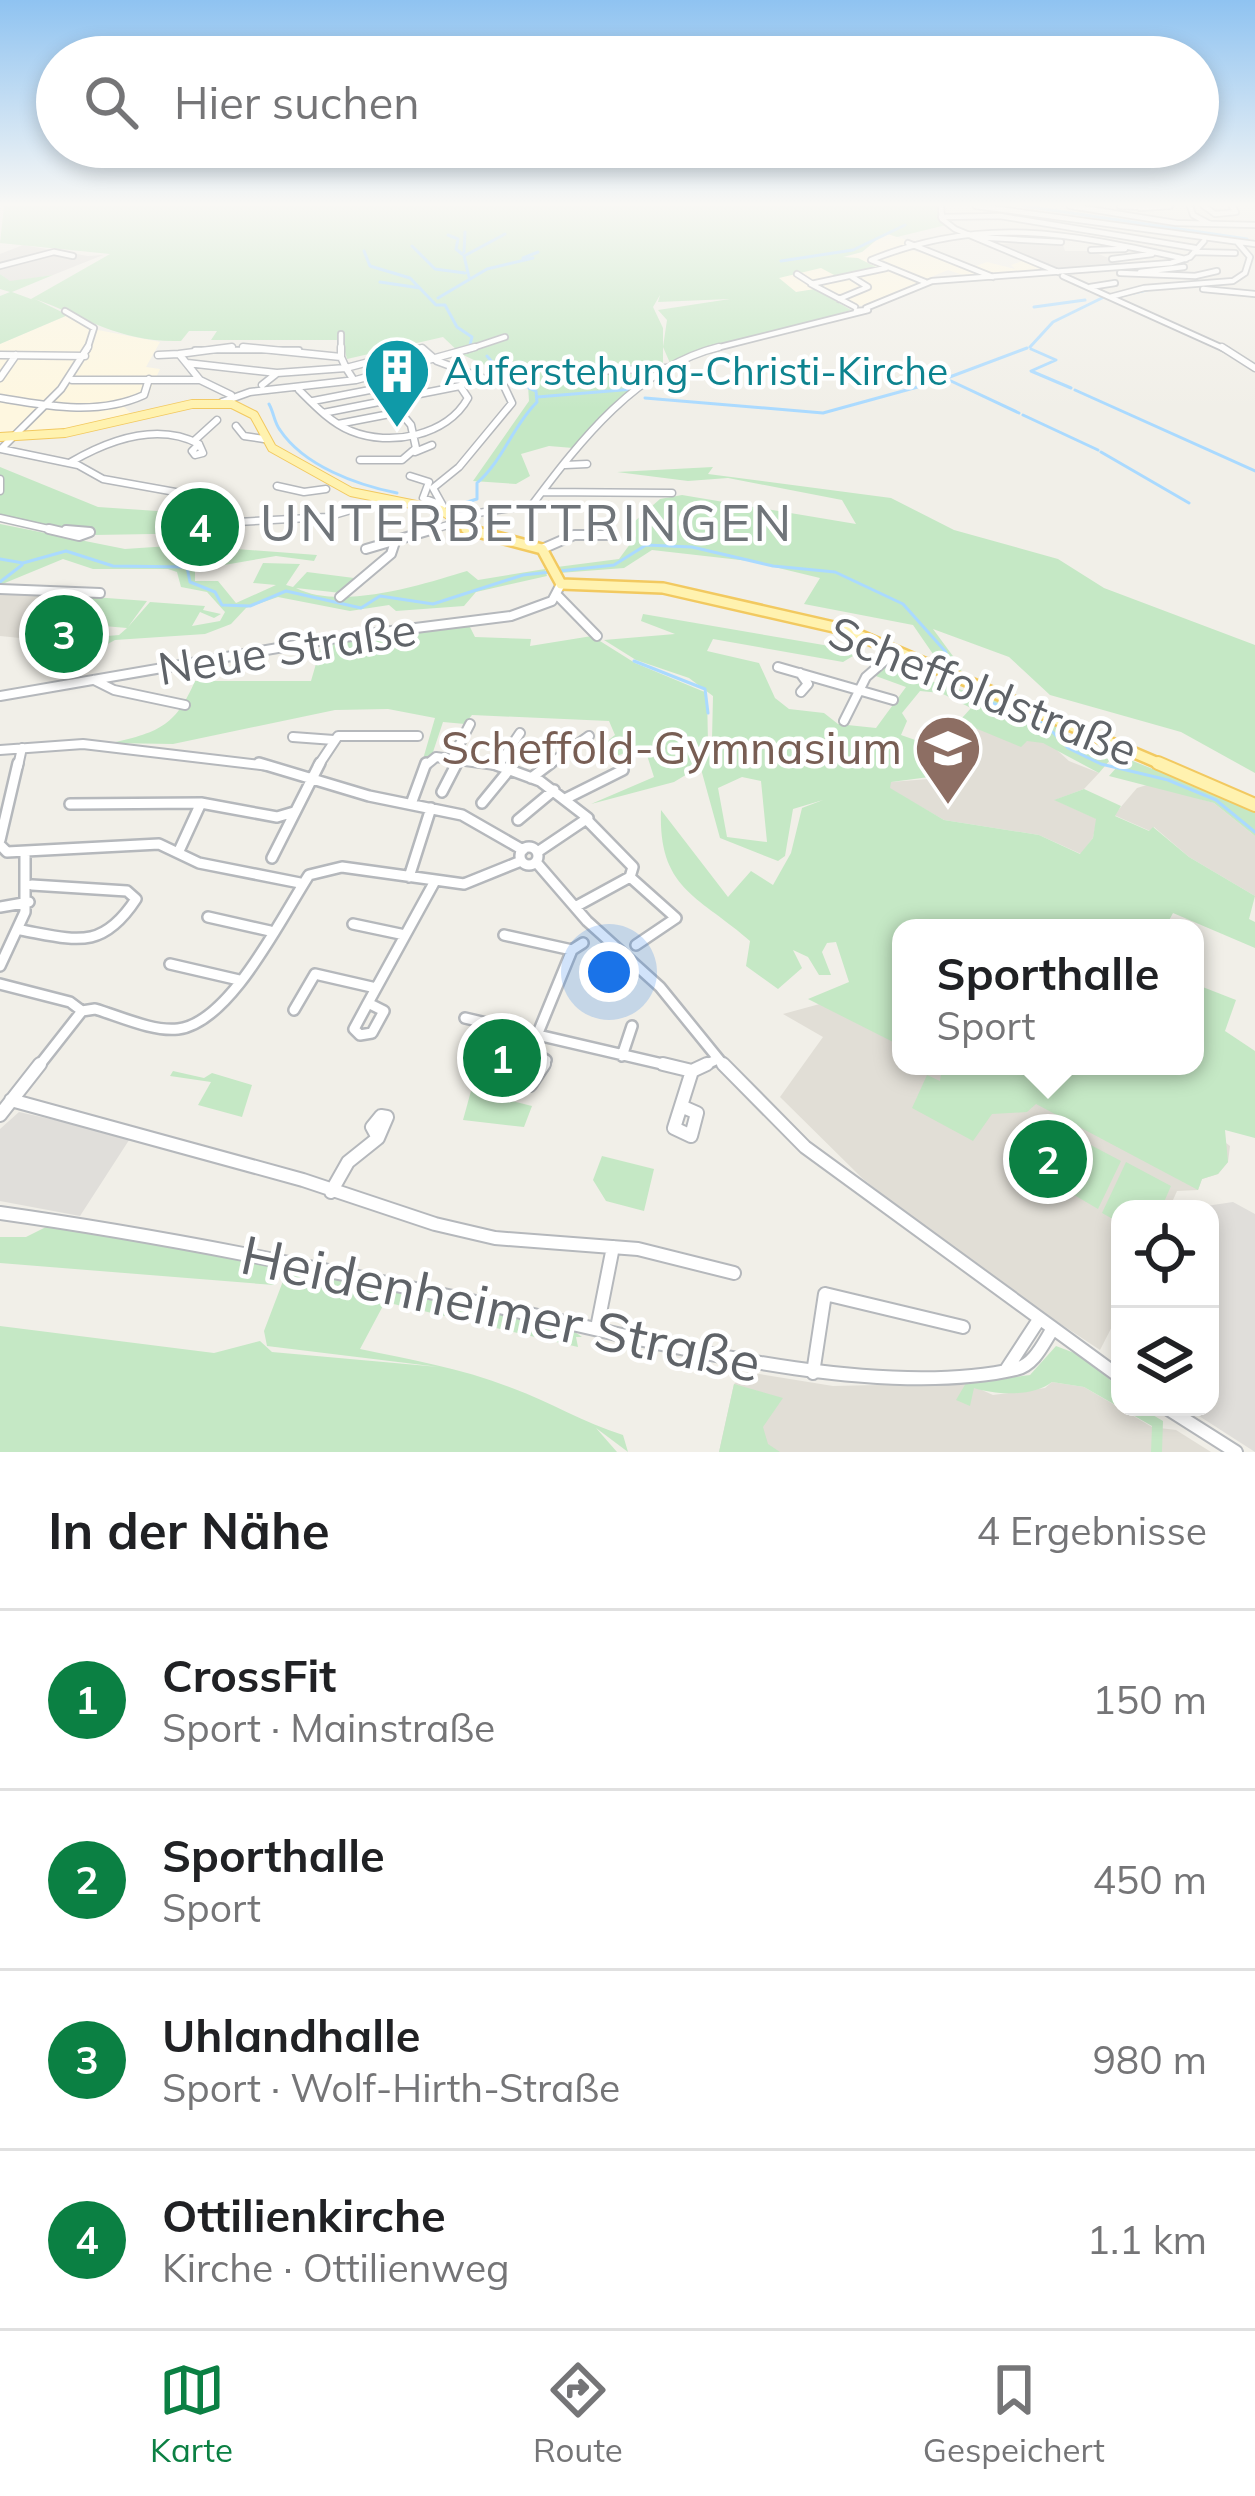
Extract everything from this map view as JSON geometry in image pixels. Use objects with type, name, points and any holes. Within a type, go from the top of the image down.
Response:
[{"type":"main road","points":[[4,437],[65,433],[162,409],[222,402],[250,411],[264,439],[308,469],[378,502],[447,514],[483,536],[542,549],[556,580]]},
{"type":"main road","name":"Scheffoldstraße","points":[[556,580],[663,588],[847,630],[1255,805]]},
{"type":"street","points":[[797,274],[856,309]]},
{"type":"street","points":[[812,283],[864,274]]},
{"type":"street","points":[[903,274],[925,282]]},
{"type":"street","points":[[984,274],[994,278]]},
{"type":"street","points":[[1061,274],[1218,344],[1255,368]]},
{"type":"street","points":[[366,549],[447,514],[522,509],[542,492],[589,430],[647,389],[667,368],[699,352],[796,332],[925,282],[1064,274]]},
{"type":"street","points":[[1126,274],[1205,274]]},
{"type":"street","points":[[1192,274],[1207,284]]},
{"type":"street","points":[[1110,297],[1154,287],[1207,284],[1242,274]]},
{"type":"street","points":[[1071,279],[1099,276]]},
{"type":"street","points":[[838,299],[867,287],[850,277]]},
{"type":"street","points":[[1090,287],[1115,283]]},
{"type":"street","points":[[1154,287],[1255,294]]},
{"type":"street","points":[[65,311],[94,328],[85,356],[72,380],[4,437],[0,445],[4,455],[70,463],[103,479],[209,498]]},
{"type":"street","points":[[341,334],[341,357],[353,379]]},
{"type":"street","points":[[72,380],[200,380],[232,395],[298,391],[437,361],[505,337]]},
{"type":"street","points":[[158,355],[215,346],[341,357]]},
{"type":"street","points":[[187,363],[277,374],[346,368],[422,348],[437,361],[504,386],[514,400],[459,467],[433,488],[447,514]]},
{"type":"street","points":[[179,354],[200,380]]},
{"type":"street","points":[[0,355],[85,356]]},
{"type":"street","points":[[0,378],[16,355]]},
{"type":"street","points":[[573,372],[667,368]]},
{"type":"street","points":[[262,385],[277,374]]},
{"type":"street","points":[[323,412],[460,386],[474,375]]},
{"type":"street","points":[[371,377],[416,434],[415,452]]},
{"type":"street","points":[[0,398],[44,406],[124,404],[144,395],[149,379]]},
{"type":"street","points":[[298,391],[338,424],[377,437],[416,434],[462,410],[468,398],[460,386]]},
{"type":"street","points":[[311,402],[382,388]]},
{"type":"street","points":[[222,402],[232,395]]},
{"type":"street","points":[[338,424],[400,412]]},
{"type":"street","points":[[70,463],[88,451],[154,434],[197,442],[217,420]]},
{"type":"street","points":[[236,426],[244,436],[264,439]]},
{"type":"street","points":[[360,460],[401,460],[432,445]]},
{"type":"street","points":[[564,464],[587,464]]},
{"type":"street","points":[[410,476],[429,482],[423,498],[447,514]]},
{"type":"street","points":[[0,479],[0,491]]},
{"type":"street","points":[[278,486],[326,490]]},
{"type":"street","points":[[542,492],[672,493]]},
{"type":"street","points":[[219,523],[327,517],[378,502]]},
{"type":"street","points":[[0,518],[66,530]]},
{"type":"street","points":[[542,549],[574,535],[612,535]]},
{"type":"street","points":[[340,597],[391,554],[396,539]]},
{"type":"street","points":[[556,580],[597,636]]},
{"type":"street","name":"Neue Straße","points":[[0,692],[336,638],[511,616],[556,580]]},
{"type":"street","points":[[0,589],[100,593]]},
{"type":"street","points":[[844,721],[860,689],[896,651]]},
{"type":"street","points":[[778,667],[893,700]]},
{"type":"street","points":[[800,671],[808,684],[801,692]]},
{"type":"street","points":[[94,680],[114,690],[185,705]]},
{"type":"street","points":[[442,792],[470,724]]},
{"type":"street","points":[[497,766],[520,734]]},
{"type":"street","points":[[293,737],[418,736]]},
{"type":"street","points":[[531,778],[589,736]]},
{"type":"street","points":[[272,857],[334,740]]},
{"type":"street","points":[[0,750],[73,744],[220,756],[475,820],[522,856]]},
{"type":"street","points":[[22,748],[5,794],[1,842],[26,854],[146,843],[199,863],[301,883]]},
{"type":"street","points":[[411,804],[426,763],[456,758],[509,770],[567,797],[633,867],[630,877],[575,907]]},
{"type":"street","points":[[482,803],[509,770]]},
{"type":"street","points":[[567,797],[623,770]]},
{"type":"street","points":[[518,820],[554,790]]},
{"type":"street","points":[[70,804],[201,803],[277,817],[294,812]]},
{"type":"street","points":[[178,853],[201,803]]},
{"type":"street","points":[[409,877],[431,808]]},
{"type":"street","points":[[0,984],[70,1002],[82,1011],[186,1030],[212,1019],[301,883],[331,868],[471,883],[522,856],[537,857],[589,822]]},
{"type":"street","points":[[0,966],[21,930],[29,902],[32,886],[26,854]]},
{"type":"street","points":[[537,857],[575,907],[660,987],[718,1060],[826,1165],[1111,1371]]},
{"type":"street","points":[[630,877],[676,918],[636,945]]},
{"type":"street","points":[[368,1003],[435,880]]},
{"type":"street","points":[[21,930],[87,940],[111,934],[135,902],[132,893],[119,890],[32,886]]},
{"type":"street","points":[[0,907],[29,902]]},
{"type":"street","points":[[208,917],[269,931]]},
{"type":"street","points":[[353,924],[405,935]]},
{"type":"street","points":[[504,935],[572,950]]},
{"type":"street","points":[[531,1051],[572,950],[583,943]]},
{"type":"street","points":[[170,964],[238,980]]},
{"type":"street","points":[[294,1010],[315,974],[376,988]]},
{"type":"street","points":[[0,1115],[82,1011]]},
{"type":"street","points":[[465,1018],[692,1071],[718,1060]]},
{"type":"street","points":[[622,1056],[632,1026]]},
{"type":"street","points":[[681,1106],[692,1071]]},
{"type":"street","points":[[11,1100],[495,1238],[613,1246],[734,1273]]},
{"type":"street","points":[[331,1192],[354,1154],[378,1138]]},
{"type":"street","name":"Heidenheimer Straße","points":[[0,1213],[244,1254],[813,1373],[1005,1371]]},
{"type":"street","points":[[597,1328],[613,1246]]},
{"type":"street","points":[[813,1373],[825,1294],[963,1327]]},
{"type":"street","points":[[1005,1371],[1038,1321]]},
{"type":"street","points":[[1005,1371],[1029,1364],[1052,1330]]},
{"type":"street","points":[[1179,1416],[1236,1452]]},
{"type":"shaded area","points":[[0,274],[56,274],[10,282]]},
{"type":"shaded area","points":[[792,274],[939,274],[861,306],[819,289],[796,292],[778,278]]},
{"type":"shaded area","points":[[959,274],[1015,274],[969,277]]},
{"type":"shaded area","points":[[68,315],[98,330],[160,342],[146,367],[160,369],[150,391],[122,405],[131,413],[81,428],[0,432],[0,344]]},
{"type":"shaded area","points":[[0,593],[72,595],[30,639],[0,636]]},
{"type":"shaded area","points":[[992,711],[1036,731],[1069,761],[1099,773],[1084,789],[1055,800],[1097,819],[1093,838],[1081,854],[1039,835],[944,820],[890,789],[890,782],[929,779],[960,760],[978,740],[973,730]]},
{"type":"shaded area","points":[[1150,784],[1214,803],[1255,836],[1255,896],[1189,857],[1154,827],[1150,831],[1114,815],[1137,788]]},
{"type":"shaded area","points":[[892,956],[892,1075],[1137,1075],[1230,1146],[1228,1162],[1218,1174],[1202,1179],[1198,1190],[1177,1191],[1173,1200],[1111,1200],[1111,1329],[1100,1350],[985,1274],[863,1179],[780,1097],[823,1037],[783,1014],[838,999]]},
{"type":"shaded area","points":[[19,1112],[131,1137],[80,1216],[0,1201],[0,1129]]},
{"type":"shaded area","points":[[1233,1202],[1255,1214],[1255,1452],[1199,1416],[1219,1416],[1219,1204]]},
{"type":"shaded area","points":[[747,1372],[833,1386],[966,1383],[993,1395],[1045,1388],[1052,1382],[1084,1387],[1111,1403],[1111,1416],[1133,1416],[1152,1427],[1176,1430],[1211,1452],[719,1452],[734,1384]]},
{"type":"green space","points":[[0,274],[10,281],[53,275],[12,292],[31,299],[75,274],[797,274],[779,278],[796,292],[815,289],[851,310],[670,363],[663,347],[663,369],[573,448],[549,446],[521,454],[530,476],[516,484],[473,481],[529,401],[528,385],[461,354],[443,337],[347,359],[342,340],[211,340],[217,331],[189,331],[181,341],[140,338],[35,299],[68,315],[0,344],[0,296],[10,292],[0,289]],"holes":[[[660,295],[658,302],[730,299],[658,310],[667,320],[663,347],[663,328],[653,307]]]},
{"type":"green space","points":[[0,467],[98,507],[216,515],[220,521],[211,533],[94,535],[0,518]]},
{"type":"green space","points":[[713,467],[708,474],[891,498],[954,530],[1058,559],[1104,588],[1255,645],[1255,773],[1181,732],[1050,695],[1009,657],[933,629],[961,667],[962,678],[944,670],[913,625],[804,604],[820,578],[749,561],[652,550],[624,568],[559,573],[557,567],[619,559],[636,536],[635,521],[660,499],[682,495],[856,524],[842,500],[728,478],[688,481],[617,472]]},
{"type":"green space","points":[[0,524],[125,549],[184,545],[317,555],[314,561],[276,556],[195,570],[195,581],[218,581],[236,603],[276,585],[253,583],[263,563],[300,564],[286,585],[293,587],[307,572],[354,578],[341,593],[296,588],[336,597],[382,593],[467,571],[478,580],[545,569],[547,576],[476,592],[464,606],[396,611],[389,605],[350,611],[278,597],[246,608],[231,624],[205,634],[115,640],[102,647],[94,644],[96,637],[119,635],[127,628],[57,622],[80,596],[147,601],[128,627],[150,602],[205,606],[203,610],[221,614],[214,618],[200,612],[192,626],[220,621],[225,612],[207,592],[181,587],[177,572],[168,569],[93,569],[63,559],[0,585]]},
{"type":"green space","points":[[643,614],[847,649],[853,656],[843,662],[713,639],[707,651],[759,663],[775,698],[789,709],[824,713],[838,724],[876,728],[906,687],[873,675],[885,664],[1004,702],[1049,722],[1070,736],[1069,743],[1110,760],[1099,773],[1043,743],[1027,741],[1021,747],[975,728],[972,736],[979,741],[960,760],[941,768],[937,776],[891,782],[890,788],[944,820],[1039,835],[1080,854],[1093,838],[1096,819],[1054,800],[1084,789],[1121,806],[1115,816],[1149,831],[1153,827],[1189,857],[1255,896],[1249,919],[1255,922],[1255,948],[1204,926],[1204,919],[1173,913],[1170,919],[892,919],[892,1041],[808,999],[849,982],[836,942],[827,943],[822,952],[831,975],[819,975],[808,957],[793,950],[802,968],[778,989],[746,966],[750,941],[674,875],[666,858],[661,810],[728,897],[751,871],[773,885],[791,853],[802,808],[823,800],[793,809],[785,856],[778,861],[720,838],[701,769],[712,739],[713,696],[689,678],[636,660],[604,640],[675,634],[641,621]],"holes":[[[920,691],[941,693],[971,708],[944,738],[954,744],[935,747],[901,735],[907,721],[902,713]],[[742,777],[761,781],[767,842],[727,837],[718,788]]]},
{"type":"green space","points":[[469,625],[475,637],[531,639],[530,646],[592,636],[635,663],[707,693],[708,744],[699,767],[674,782],[591,804],[654,777],[644,746],[614,757],[605,743],[615,735],[609,721],[472,715],[465,724],[443,722],[432,755],[423,759],[435,718],[388,709],[335,710],[173,744],[111,743],[165,724],[195,681],[311,681],[322,643]]},
{"type":"green space","points":[[1125,758],[1255,809],[1255,836],[1214,803],[1109,776]]},
{"type":"green space","points":[[1204,988],[1236,1000],[1225,1031],[1255,1051],[1255,1138],[1225,1130],[1228,1162],[1218,1174],[1202,1179],[1198,1190],[1036,1104],[1027,1112],[992,1114],[973,1141],[912,1108],[927,1075],[940,1081],[941,1075],[1204,1075]]},
{"type":"green space","points":[[173,1071],[204,1078],[212,1073],[252,1085],[242,1117],[198,1105],[211,1082],[170,1076]]},
{"type":"green space","points":[[471,1091],[532,1106],[524,1127],[463,1120]]},
{"type":"green space","points":[[1087,1143],[1121,1161],[1098,1209],[1064,1189]]},
{"type":"green space","points":[[602,1156],[654,1169],[644,1211],[606,1201],[593,1180]]},
{"type":"green space","points":[[1126,1162],[1171,1186],[1165,1200],[1111,1200],[1111,1218],[1102,1213]]},
{"type":"green space","points":[[54,1223],[280,1267],[274,1285],[0,1263],[0,1237],[26,1237]]},
{"type":"green space","points":[[288,1268],[568,1327],[582,1337],[576,1337],[578,1347],[385,1302],[360,1349],[455,1370],[512,1388],[623,1435],[628,1452],[596,1428],[617,1452],[0,1452],[0,1326],[214,1353],[260,1341],[272,1352],[439,1367],[267,1346],[264,1331]]},
{"type":"green space","points":[[1056,1346],[1085,1357],[1111,1381],[1111,1402],[1084,1387],[1052,1382],[1014,1393],[974,1388],[970,1406],[956,1400],[966,1383],[1030,1375]]},
{"type":"green space","points":[[734,1384],[783,1398],[763,1427],[768,1444],[780,1452],[719,1452]]},
{"type":"green space","points":[[1135,1416],[1163,1421],[1162,1452],[1151,1452],[1152,1426]]},
{"type":"waterway","points":[[396,274],[410,278],[420,288]]},
{"type":"waterway","points":[[438,298],[479,274]]},
{"type":"waterway","points":[[380,282],[420,288]]},
{"type":"waterway","points":[[420,288],[436,305],[445,305],[457,327],[472,337],[470,345]]},
{"type":"waterway","points":[[1116,297],[1147,290]]},
{"type":"waterway","points":[[1030,347],[1053,322],[1104,297]]},
{"type":"waterway","points":[[1034,307],[1085,300]]},
{"type":"waterway","points":[[947,378],[1027,348]]},
{"type":"waterway","points":[[1031,349],[1056,360],[1031,371],[1071,388]]},
{"type":"waterway","points":[[448,508],[477,499],[477,483],[537,402],[536,391],[529,388],[535,381],[500,371],[487,356]]},
{"type":"waterway","points":[[645,398],[823,413],[943,380]]},
{"type":"waterway","points":[[951,381],[1019,413]]},
{"type":"waterway","points":[[537,397],[634,389]]},
{"type":"waterway","points":[[1075,390],[1255,471]]},
{"type":"waterway","points":[[269,404],[290,443],[317,464],[397,493]]},
{"type":"waterway","points":[[1023,415],[1098,450]]},
{"type":"waterway","points":[[1101,452],[1189,503]]},
{"type":"waterway","points":[[0,559],[23,563],[66,551],[113,566],[187,567],[190,582],[215,592],[222,605],[250,606],[286,591],[361,608],[380,596],[433,604],[523,575],[614,565],[646,545],[692,547],[773,566],[835,572],[903,604],[945,651],[955,672]]},
{"type":"waterway","points":[[0,582],[22,565]]},
{"type":"waterway","points":[[634,661],[705,689],[708,713]]},
{"type":"waterway","points":[[953,681],[955,692],[1024,713],[1044,723],[1068,748],[1101,764],[1168,780],[1216,800],[1255,832]]},
{"type":"place","name":"Auferstehung-Christi-Kirche","points":[[397,430]]},
{"type":"place","name":"Ottilienkirche","points":[[200,527]]},
{"type":"place","name":"Uhlandhalle","points":[[64,634]]},
{"type":"place","name":"Scheffold-Gymnasium","points":[[948,807]]},
{"type":"place","name":"CrossFit","points":[[502,1058]]},
{"type":"place","name":"Sporthalle","points":[[1048,1159]]},
{"type":"district","name":"UNTERBETTRINGEN","points":[[527,523]]}]
